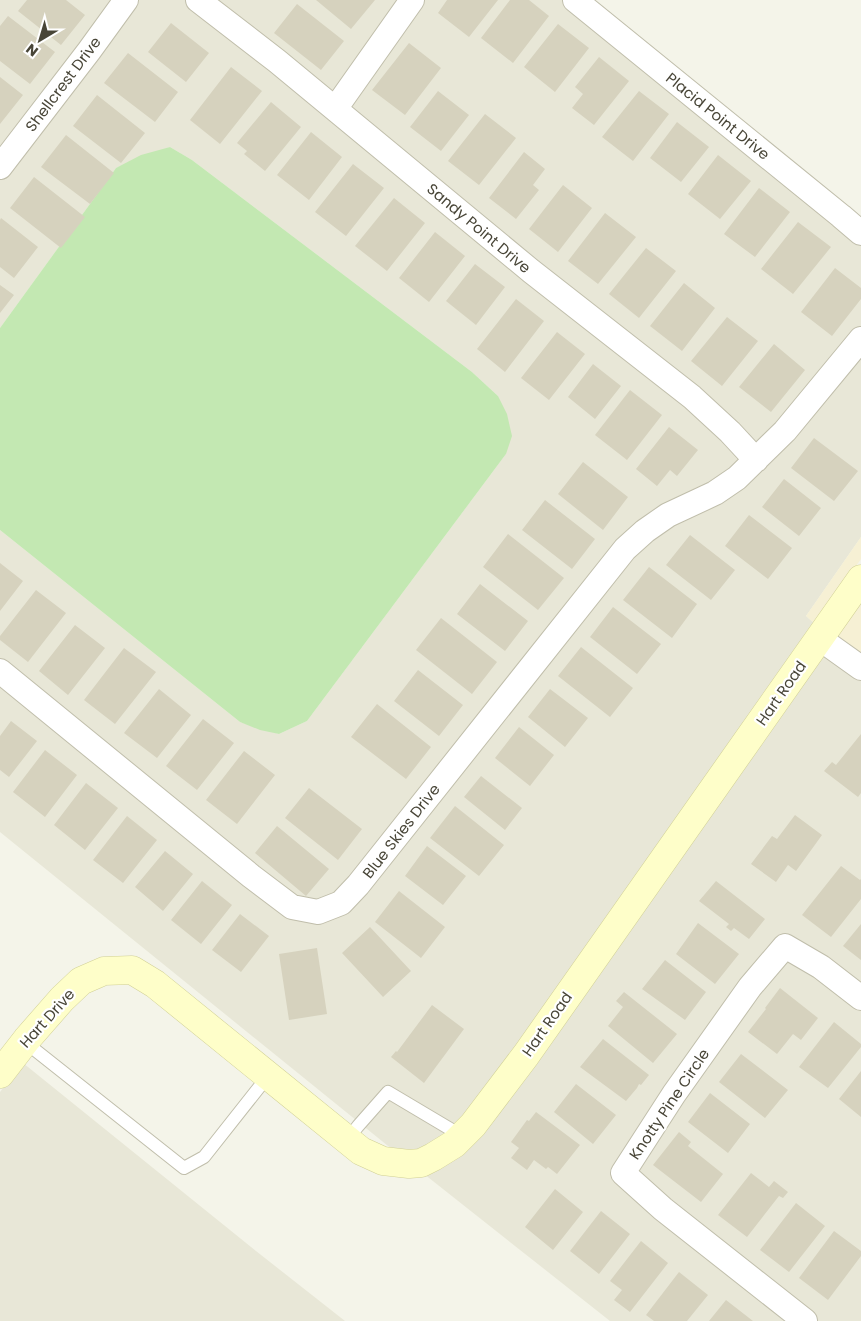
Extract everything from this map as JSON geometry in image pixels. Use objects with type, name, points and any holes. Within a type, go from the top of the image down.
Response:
[{"type":"street","name":"Shellcrest Drive","points":[[0,167],[126,0]]},
{"type":"street","name":"Sandy Point Drive","points":[[198,0],[277,61],[531,271],[692,397],[730,432],[756,460]]},
{"type":"street","points":[[335,109],[412,0]]},
{"type":"street","name":"Placid Point Drive","points":[[575,0],[861,233]]},
{"type":"street","points":[[756,460],[785,430],[861,339]]},
{"type":"street","name":"Blue Skies Drive","points":[[0,671],[251,876],[292,907],[318,912],[342,903],[358,885],[625,549],[645,531],[668,515],[715,492],[737,478],[756,460]]},
{"type":"street","name":"Hart Road","points":[[132,970],[155,984],[362,1151],[383,1161],[409,1164],[420,1163],[433,1157],[454,1144],[473,1125],[526,1055],[861,578]]},
{"type":"street","points":[[819,638],[861,668]]},
{"type":"street","name":"Knotty Pine Circle","points":[[805,1321],[663,1209],[623,1173],[674,1094],[745,994],[785,946],[821,967],[861,998]]},
{"type":"street","name":"Hart Drive","points":[[0,1074],[62,999],[82,981],[104,971],[132,970]]},
{"type":"lane","points":[[25,1042],[184,1168],[204,1157],[268,1076]]},
{"type":"lane","points":[[347,1140],[388,1092],[462,1136]]},
{"type":"shaded area","points":[[0,0],[582,0],[861,229],[861,537],[806,616],[815,624],[516,1048],[464,1118],[448,1134],[429,1146],[410,1152],[393,1150],[0,832],[0,530],[240,722],[279,734],[307,721],[506,454],[498,396],[472,372],[192,160],[170,147],[116,168],[0,328]]},
{"type":"shaded area","points":[[861,537],[861,559],[815,624],[806,616]]},
{"type":"shaded area","points":[[861,599],[861,660],[833,638]]},
{"type":"shaded area","points":[[833,638],[861,660],[861,1321],[610,1321],[424,1174]]},
{"type":"shaded area","points":[[23,1063],[345,1321],[0,1321],[0,1092]]},
{"type":"green space","points":[[170,147],[192,160],[472,372],[498,396],[507,414],[512,436],[506,454],[307,721],[279,734],[260,730],[240,722],[0,530],[0,328],[116,168],[141,155]]},
{"type":"building","points":[[27,0],[66,0],[85,15],[61,45],[18,11]]},
{"type":"building","points":[[316,0],[375,0],[351,29]]},
{"type":"building","points":[[447,0],[498,0],[469,37],[438,13]]},
{"type":"building","points":[[510,0],[529,0],[549,16],[513,63],[481,38]]},
{"type":"building","points":[[297,4],[344,41],[321,70],[274,33]]},
{"type":"building","points":[[8,16],[55,52],[30,84],[0,61],[0,26]]},
{"type":"building","points":[[171,23],[209,53],[186,82],[148,52]]},
{"type":"building","points":[[558,24],[589,48],[555,92],[524,67]]},
{"type":"building","points":[[409,43],[441,68],[405,115],[372,90]]},
{"type":"building","points":[[128,53],[178,92],[155,122],[104,83]]},
{"type":"building","points":[[599,57],[629,81],[594,125],[572,108],[583,94],[575,87]]},
{"type":"building","points":[[231,67],[262,91],[220,144],[190,120]]},
{"type":"building","points":[[0,77],[23,95],[0,124]]},
{"type":"building","points":[[438,91],[469,115],[441,151],[410,127]]},
{"type":"building","points":[[639,91],[669,114],[633,161],[602,137]]},
{"type":"building","points":[[97,95],[145,133],[121,163],[73,126]]},
{"type":"building","points":[[271,102],[301,127],[265,171],[244,154],[247,151],[237,143]]},
{"type":"building","points":[[485,114],[516,138],[479,185],[448,161]]},
{"type":"building","points":[[677,122],[709,147],[681,182],[650,158]]},
{"type":"building","points":[[311,132],[342,157],[309,200],[277,175]]},
{"type":"building","points":[[66,135],[114,173],[90,204],[41,167]]},
{"type":"building","points":[[524,152],[545,169],[533,185],[539,190],[516,219],[489,198]]},
{"type":"building","points":[[718,155],[751,181],[720,219],[688,194]]},
{"type":"building","points":[[353,164],[384,188],[346,236],[315,212]]},
{"type":"building","points":[[34,177],[85,217],[61,248],[10,208]]},
{"type":"building","points":[[563,185],[592,208],[558,252],[529,229]]},
{"type":"building","points":[[759,188],[790,212],[755,257],[724,234]]},
{"type":"building","points":[[394,198],[425,223],[387,271],[355,246]]},
{"type":"building","points":[[605,213],[636,237],[598,284],[568,261]]},
{"type":"building","points":[[1,218],[38,247],[14,278],[0,267]]},
{"type":"building","points":[[798,222],[831,247],[793,294],[761,269]]},
{"type":"building","points":[[435,232],[465,256],[429,302],[399,278]]},
{"type":"building","points":[[646,248],[676,271],[639,318],[609,294]]},
{"type":"building","points":[[475,264],[505,287],[476,325],[446,301]]},
{"type":"building","points":[[835,268],[861,288],[861,299],[832,336],[801,312]]},
{"type":"building","points":[[684,283],[715,308],[682,351],[650,326]]},
{"type":"building","points":[[0,285],[14,295],[0,313]]},
{"type":"building","points":[[516,299],[544,321],[505,372],[477,349]]},
{"type":"building","points":[[727,317],[758,341],[722,386],[691,361]]},
{"type":"building","points":[[557,332],[585,354],[549,400],[521,378]]},
{"type":"building","points":[[774,344],[805,370],[771,412],[739,387]]},
{"type":"building","points":[[593,364],[621,386],[595,419],[568,397]]},
{"type":"building","points":[[630,390],[662,415],[627,460],[595,435]]},
{"type":"building","points":[[669,427],[698,450],[677,476],[670,470],[657,486],[636,469]]},
{"type":"building","points":[[814,438],[858,471],[834,501],[791,468]]},
{"type":"building","points":[[583,462],[628,497],[603,530],[558,494]]},
{"type":"building","points":[[784,479],[821,508],[799,536],[762,507]]},
{"type":"building","points":[[545,500],[595,539],[572,569],[522,530]]},
{"type":"building","points":[[749,515],[792,548],[768,579],[725,546]]},
{"type":"building","points":[[508,534],[564,578],[538,610],[483,567]]},
{"type":"building","points":[[690,535],[735,570],[711,600],[666,565]]},
{"type":"building","points":[[0,563],[23,581],[0,611]]},
{"type":"building","points":[[649,567],[697,604],[672,638],[623,600]]},
{"type":"building","points":[[480,584],[528,621],[505,651],[457,614]]},
{"type":"building","points":[[36,590],[66,613],[28,662],[0,640],[0,636]]},
{"type":"building","points":[[613,607],[661,644],[637,674],[590,637]]},
{"type":"building","points":[[441,618],[497,662],[472,694],[416,650]]},
{"type":"building","points":[[75,625],[105,648],[68,695],[39,671]]},
{"type":"building","points":[[581,647],[633,688],[610,717],[558,676]]},
{"type":"building","points":[[124,648],[156,672],[115,724],[84,700]]},
{"type":"building","points":[[418,670],[463,705],[439,736],[394,701]]},
{"type":"building","points":[[159,689],[191,715],[157,758],[124,733]]},
{"type":"building","points":[[550,689],[588,718],[565,747],[528,717]]},
{"type":"building","points":[[377,704],[431,747],[406,779],[351,737]]},
{"type":"building","points":[[203,719],[234,743],[197,790],[166,766]]},
{"type":"building","points":[[11,721],[37,741],[9,777],[0,770],[0,736]]},
{"type":"building","points":[[519,727],[554,755],[530,786],[495,758]]},
{"type":"building","points":[[861,734],[861,793],[858,797],[824,771],[832,762],[836,765]]},
{"type":"building","points":[[45,750],[77,775],[45,817],[13,792]]},
{"type":"building","points":[[244,751],[275,775],[237,824],[206,800]]},
{"type":"building","points":[[481,776],[522,808],[505,830],[464,797]]},
{"type":"building","points":[[86,783],[118,808],[85,850],[54,825]]},
{"type":"building","points":[[309,788],[362,829],[338,860],[285,818]]},
{"type":"building","points":[[455,806],[504,845],[479,876],[430,838]]},
{"type":"building","points":[[795,815],[822,835],[796,871],[788,865],[776,882],[751,864],[772,836],[777,839]]},
{"type":"building","points":[[127,816],[157,840],[123,883],[93,860]]},
{"type":"building","points":[[277,826],[329,869],[306,896],[255,853]]},
{"type":"building","points":[[427,846],[466,876],[443,905],[405,876]]},
{"type":"building","points":[[165,851],[193,874],[163,911],[135,887]]},
{"type":"building","points":[[841,866],[861,879],[861,899],[831,937],[802,915]]},
{"type":"building","points":[[202,881],[232,905],[201,944],[171,920]]},
{"type":"building","points":[[716,881],[765,919],[749,939],[734,928],[731,931],[726,927],[729,924],[699,901]]},
{"type":"building","points":[[399,891],[445,927],[421,958],[375,922]]},
{"type":"building","points":[[240,914],[269,936],[241,972],[212,950]]},
{"type":"building","points":[[698,923],[739,954],[715,984],[676,954]]},
{"type":"building","points":[[861,924],[861,960],[843,946]]},
{"type":"building","points":[[370,927],[411,971],[383,997],[342,953]]},
{"type":"building","points":[[317,948],[327,1014],[289,1020],[279,954]]},
{"type":"building","points":[[665,960],[706,992],[685,1020],[642,989]]},
{"type":"building","points":[[780,988],[818,1018],[801,1040],[793,1034],[777,1054],[748,1032]]},
{"type":"building","points":[[624,992],[677,1034],[653,1063],[608,1026],[623,1007],[616,1001]]},
{"type":"building","points":[[432,1005],[464,1029],[424,1083],[391,1057],[397,1052]]},
{"type":"building","points":[[834,1022],[861,1044],[861,1047],[828,1088],[799,1067]]},
{"type":"building","points":[[603,1039],[649,1075],[641,1085],[639,1084],[626,1101],[580,1067]]},
{"type":"building","points":[[741,1054],[788,1090],[765,1118],[719,1082]]},
{"type":"building","points":[[861,1071],[861,1117],[839,1099]]},
{"type":"building","points":[[576,1084],[616,1115],[593,1144],[554,1112]]},
{"type":"building","points":[[710,1093],[750,1124],[728,1153],[688,1122]]},
{"type":"building","points":[[536,1112],[580,1145],[557,1174],[534,1160],[527,1170],[511,1158],[519,1148],[511,1142],[527,1120],[529,1121]]},
{"type":"building","points":[[679,1132],[691,1142],[688,1146],[723,1174],[701,1202],[653,1165]]},
{"type":"building","points":[[751,1173],[769,1187],[774,1181],[788,1192],[783,1198],[779,1196],[747,1237],[718,1215]]},
{"type":"building","points":[[555,1189],[583,1212],[553,1250],[525,1227]]},
{"type":"building","points":[[796,1203],[825,1226],[789,1272],[760,1250]]},
{"type":"building","points":[[601,1211],[630,1234],[599,1274],[570,1251]]},
{"type":"building","points":[[834,1231],[861,1251],[861,1256],[828,1300],[799,1278]]},
{"type":"building","points":[[641,1241],[668,1263],[630,1312],[614,1300],[622,1290],[610,1281]]},
{"type":"building","points":[[679,1272],[708,1295],[687,1321],[654,1321],[646,1315]]},
{"type":"building","points":[[726,1300],[753,1321],[709,1321]]}]
